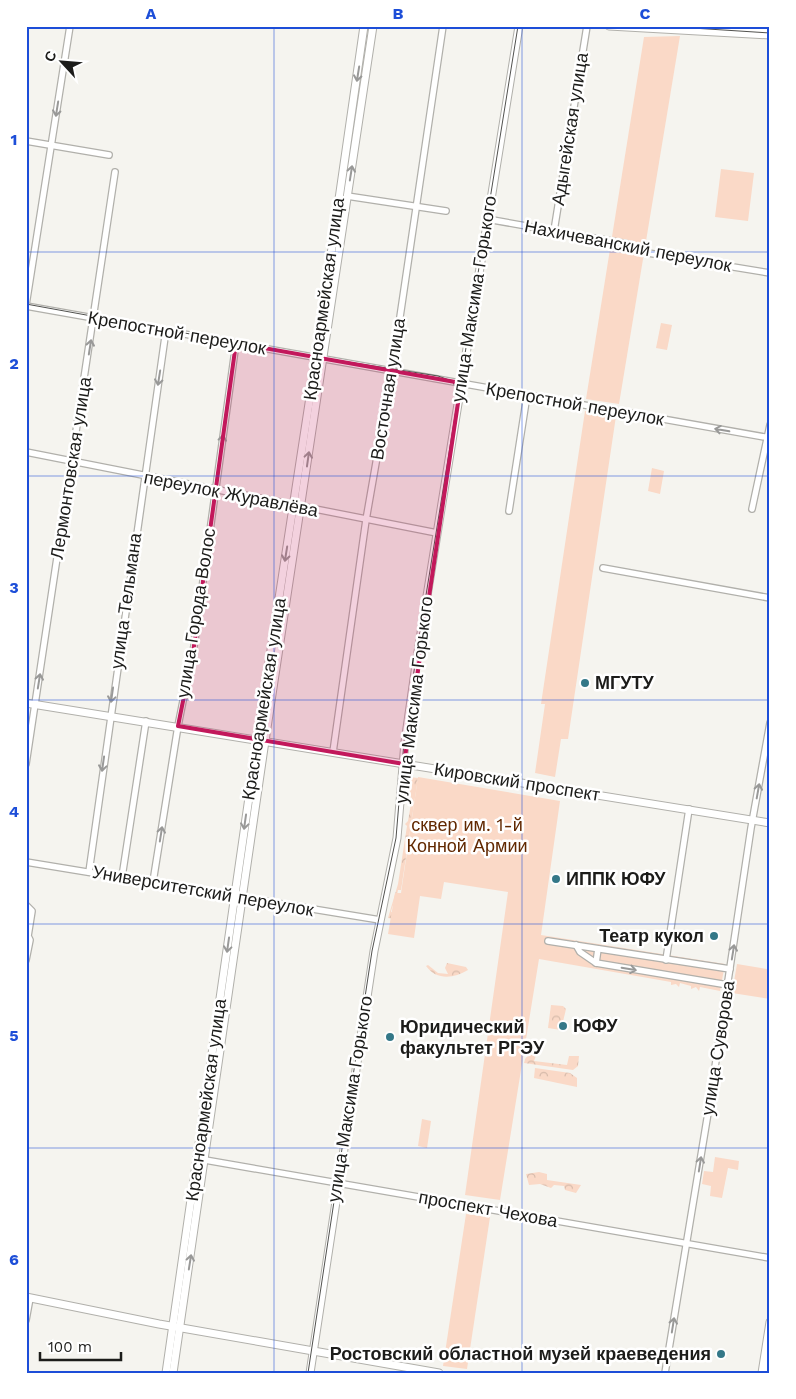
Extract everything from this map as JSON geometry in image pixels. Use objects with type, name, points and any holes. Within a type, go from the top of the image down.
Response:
[{"type":"main road","name":"Красноармейская улица","points":[[320,359],[365,32],[364,26]]},
{"type":"main road","name":"Красноармейская улица","points":[[173,1373],[176,1327],[257,739],[297,507],[373,26]]},
{"type":"main road","name":"улица Максима Горького","points":[[310,1373],[337,1182],[380,920],[397,838],[406,734],[460,383],[519,26]]},
{"type":"main road","points":[[609,26],[770,35]]},
{"type":"main road","points":[[724,26],[770,29]]},
{"type":"main road","name":"Красноармейская улица","points":[[166,1373],[176,1327],[205,1160],[244,898],[297,507]]},
{"type":"main road","name":"Кировский проспект","points":[[26,703],[265,740],[770,823]]},
{"type":"main road","points":[[28,1298],[176,1327],[439,1373]]},
{"type":"main road","points":[[762,1373],[770,1322]]},
{"type":"main road","points":[[768,1373],[770,1362]]},
{"type":"street","points":[[26,305],[70,26]]},
{"type":"street","name":"Восточная улица","points":[[333,752],[366,520],[392,372],[443,26]]},
{"type":"street","name":"Адыгейская улица","points":[[554,231],[587,26]]},
{"type":"street","points":[[26,141],[109,155]]},
{"type":"street","name":"Лермонтовская улица","points":[[26,764],[115,172]]},
{"type":"street","points":[[347,196],[446,211]]},
{"type":"street","name":"Нахичеванский переулок","points":[[487,218],[628,244],[648,253],[770,273]]},
{"type":"street","name":"Крепостной переулок","points":[[26,305],[769,438]]},
{"type":"street","name":"улица Тельмана","points":[[89,872],[109,716],[166,330]]},
{"type":"street","name":"улица Города Волос","points":[[153,882],[178,726],[194,646],[236,343]]},
{"type":"street","points":[[509,511],[527,396]]},
{"type":"street","points":[[752,509],[769,438],[770,425]]},
{"type":"street","name":"переулок Журавлёва","points":[[26,452],[215,491],[437,533]]},
{"type":"street","points":[[603,568],[770,598]]},
{"type":"street","points":[[122,877],[146,721]]},
{"type":"street","name":"улица Суворова","points":[[665,1373],[728,985],[752,820],[770,723]]},
{"type":"street","points":[[666,960],[689,809]]},
{"type":"street","name":"Университетский переулок","points":[[26,862],[380,920]]},
{"type":"street","points":[[26,905],[32,911],[28,936],[30,940],[26,960]]},
{"type":"street","points":[[548,941],[730,969]]},
{"type":"street","points":[[576,945],[580,952],[596,963],[728,985]]},
{"type":"street","points":[[596,963],[598,948]]},
{"type":"street","name":"проспект Чехова","points":[[205,1160],[770,1258]]},
{"type":"street","points":[[26,1320],[28,1298]]},
{"type":"highlighted area","points":[[236,343],[461,383],[404,764],[178,726],[194,646]]},
{"type":"green space","points":[[680,36],[619,404],[586,399],[644,37]]},
{"type":"green space","points":[[721,169],[754,173],[748,221],[715,217]]},
{"type":"green space","points":[[661,323],[672,325],[667,350],[656,348]]},
{"type":"green space","points":[[585,411],[616,416],[568,739],[561,739],[555,777],[535,773],[545,704],[541,704]]},
{"type":"green space","points":[[652,468],[664,471],[660,494],[648,491]]},
{"type":"green space","points":[[410,777],[418,778],[401,890],[398,890],[391,912],[397,913],[396,919],[388,918],[398,884],[407,826],[405,824],[408,821],[412,798],[409,796]]},
{"type":"green space","name":"сквер им. 1-й Конной Армии","points":[[418,777],[560,801],[541,935],[725,964],[720,991],[700,987],[699,991],[696,987],[691,989],[691,986],[680,983],[679,987],[676,984],[671,985],[671,982],[539,959],[500,1200],[465,1195],[508,892],[444,882],[441,899],[420,896],[414,938],[388,934],[395,893],[401,893]]},
{"type":"green space","points":[[447,963],[466,967],[468,970],[457,975],[445,977],[435,974],[426,966],[428,965],[438,973],[448,974],[445,968]]},
{"type":"green space","points":[[737,964],[767,969],[770,966],[770,999],[732,993]]},
{"type":"green space","points":[[551,1005],[563,1006],[566,1009],[561,1030],[548,1028]]},
{"type":"green space","points":[[531,1052],[537,1053],[534,1061],[567,1065],[569,1056],[579,1056],[578,1066],[573,1070],[524,1063]]},
{"type":"green space","points":[[535,1068],[570,1073],[577,1078],[577,1087],[534,1078]]},
{"type":"green space","points":[[422,1119],[431,1121],[427,1148],[418,1146]]},
{"type":"green space","points":[[715,1157],[739,1161],[738,1170],[728,1168],[722,1198],[710,1196],[711,1186],[702,1184],[704,1171],[713,1172]]},
{"type":"green space","points":[[539,1172],[547,1174],[547,1180],[581,1185],[576,1193],[565,1190],[564,1186],[554,1185],[551,1188],[540,1184],[529,1185],[526,1174]]},
{"type":"green space","points":[[466,1214],[490,1217],[467,1369],[443,1366]]},
{"type":"tram line","points":[[308,1373],[372,951],[396,838],[404,742],[416,657],[518,26]]},
{"type":"tram line","points":[[661,26],[770,33]]},
{"type":"tram line","points":[[26,304],[316,357],[438,376],[452,381],[459,393]]},
{"type":"place","name":"МГУТУ","points":[[585,683]]},
{"type":"place","name":"ИППК ЮФУ","points":[[556,879]]},
{"type":"place","name":"Театр кукол","points":[[714,936]]},
{"type":"place","name":"ЮФУ","points":[[563,1026]]},
{"type":"place","name":"Юридический факультет РГЭУ","points":[[390,1037]]},
{"type":"place","name":"Ростовский областной музей краеведения","points":[[721,1354]]}]
